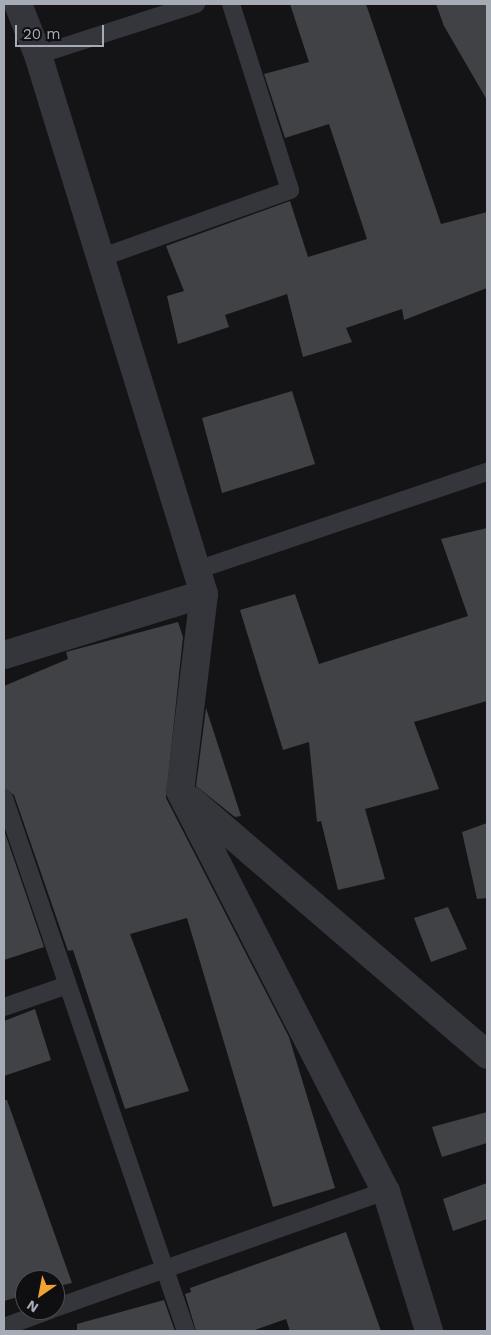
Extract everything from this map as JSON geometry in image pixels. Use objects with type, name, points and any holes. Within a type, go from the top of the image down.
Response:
[{"type":"street","points":[[18,4],[38,55],[201,582],[180,791],[386,1191],[429,1331]]},
{"type":"street","points":[[4,655],[201,582]]},
{"type":"street","points":[[180,791],[487,1055]]},
{"type":"lane","points":[[38,55],[196,4]]},
{"type":"lane","points":[[100,258],[290,190],[231,4]]},
{"type":"lane","points":[[201,582],[487,472]]},
{"type":"lane","points":[[4,798],[65,986],[163,1270],[186,1331]]},
{"type":"lane","points":[[4,1007],[65,986]]},
{"type":"lane","points":[[65,1304],[386,1191]]},
{"type":"lane","points":[[4,1327],[23,1320]]},
{"type":"building","points":[[290,4],[366,4],[441,224],[487,212],[487,288],[404,320],[402,309],[346,328],[352,342],[303,357],[287,294],[225,315],[229,327],[178,344],[167,296],[184,291],[166,246],[290,201],[308,257],[367,239],[329,124],[285,138],[264,74],[309,62]]},
{"type":"building","points":[[436,4],[487,4],[487,100],[444,26]]},
{"type":"building","points":[[292,391],[315,464],[222,493],[202,418]]},
{"type":"building","points":[[487,528],[487,701],[414,722],[439,789],[365,809],[385,879],[338,890],[321,821],[317,822],[309,742],[283,750],[240,610],[295,594],[319,664],[468,616],[441,539]]},
{"type":"building","points":[[178,622],[183,637],[166,798],[289,1037],[335,1188],[273,1207],[187,918],[130,934],[189,1091],[125,1109],[73,950],[68,951],[14,795],[4,788],[4,686],[68,659],[66,652]]},
{"type":"building","points":[[206,708],[241,816],[235,817],[196,786]]},
{"type":"building","points":[[487,823],[487,898],[477,899],[462,832]]},
{"type":"building","points":[[4,830],[44,947],[4,960]]},
{"type":"building","points":[[448,907],[467,949],[431,962],[414,918]]},
{"type":"building","points":[[35,1009],[51,1060],[4,1076],[4,1021]]},
{"type":"building","points":[[4,1100],[7,1100],[72,1283],[65,1285],[65,1270],[15,1270],[15,1298],[4,1301]]},
{"type":"building","points":[[487,1112],[487,1143],[442,1157],[432,1127]]},
{"type":"building","points":[[487,1183],[487,1219],[453,1231],[443,1199]]},
{"type":"building","points":[[346,1232],[381,1331],[290,1331],[286,1319],[252,1331],[196,1331],[185,1294],[191,1292],[190,1288]]},
{"type":"building","points":[[164,1300],[175,1331],[77,1331],[77,1324]]}]
